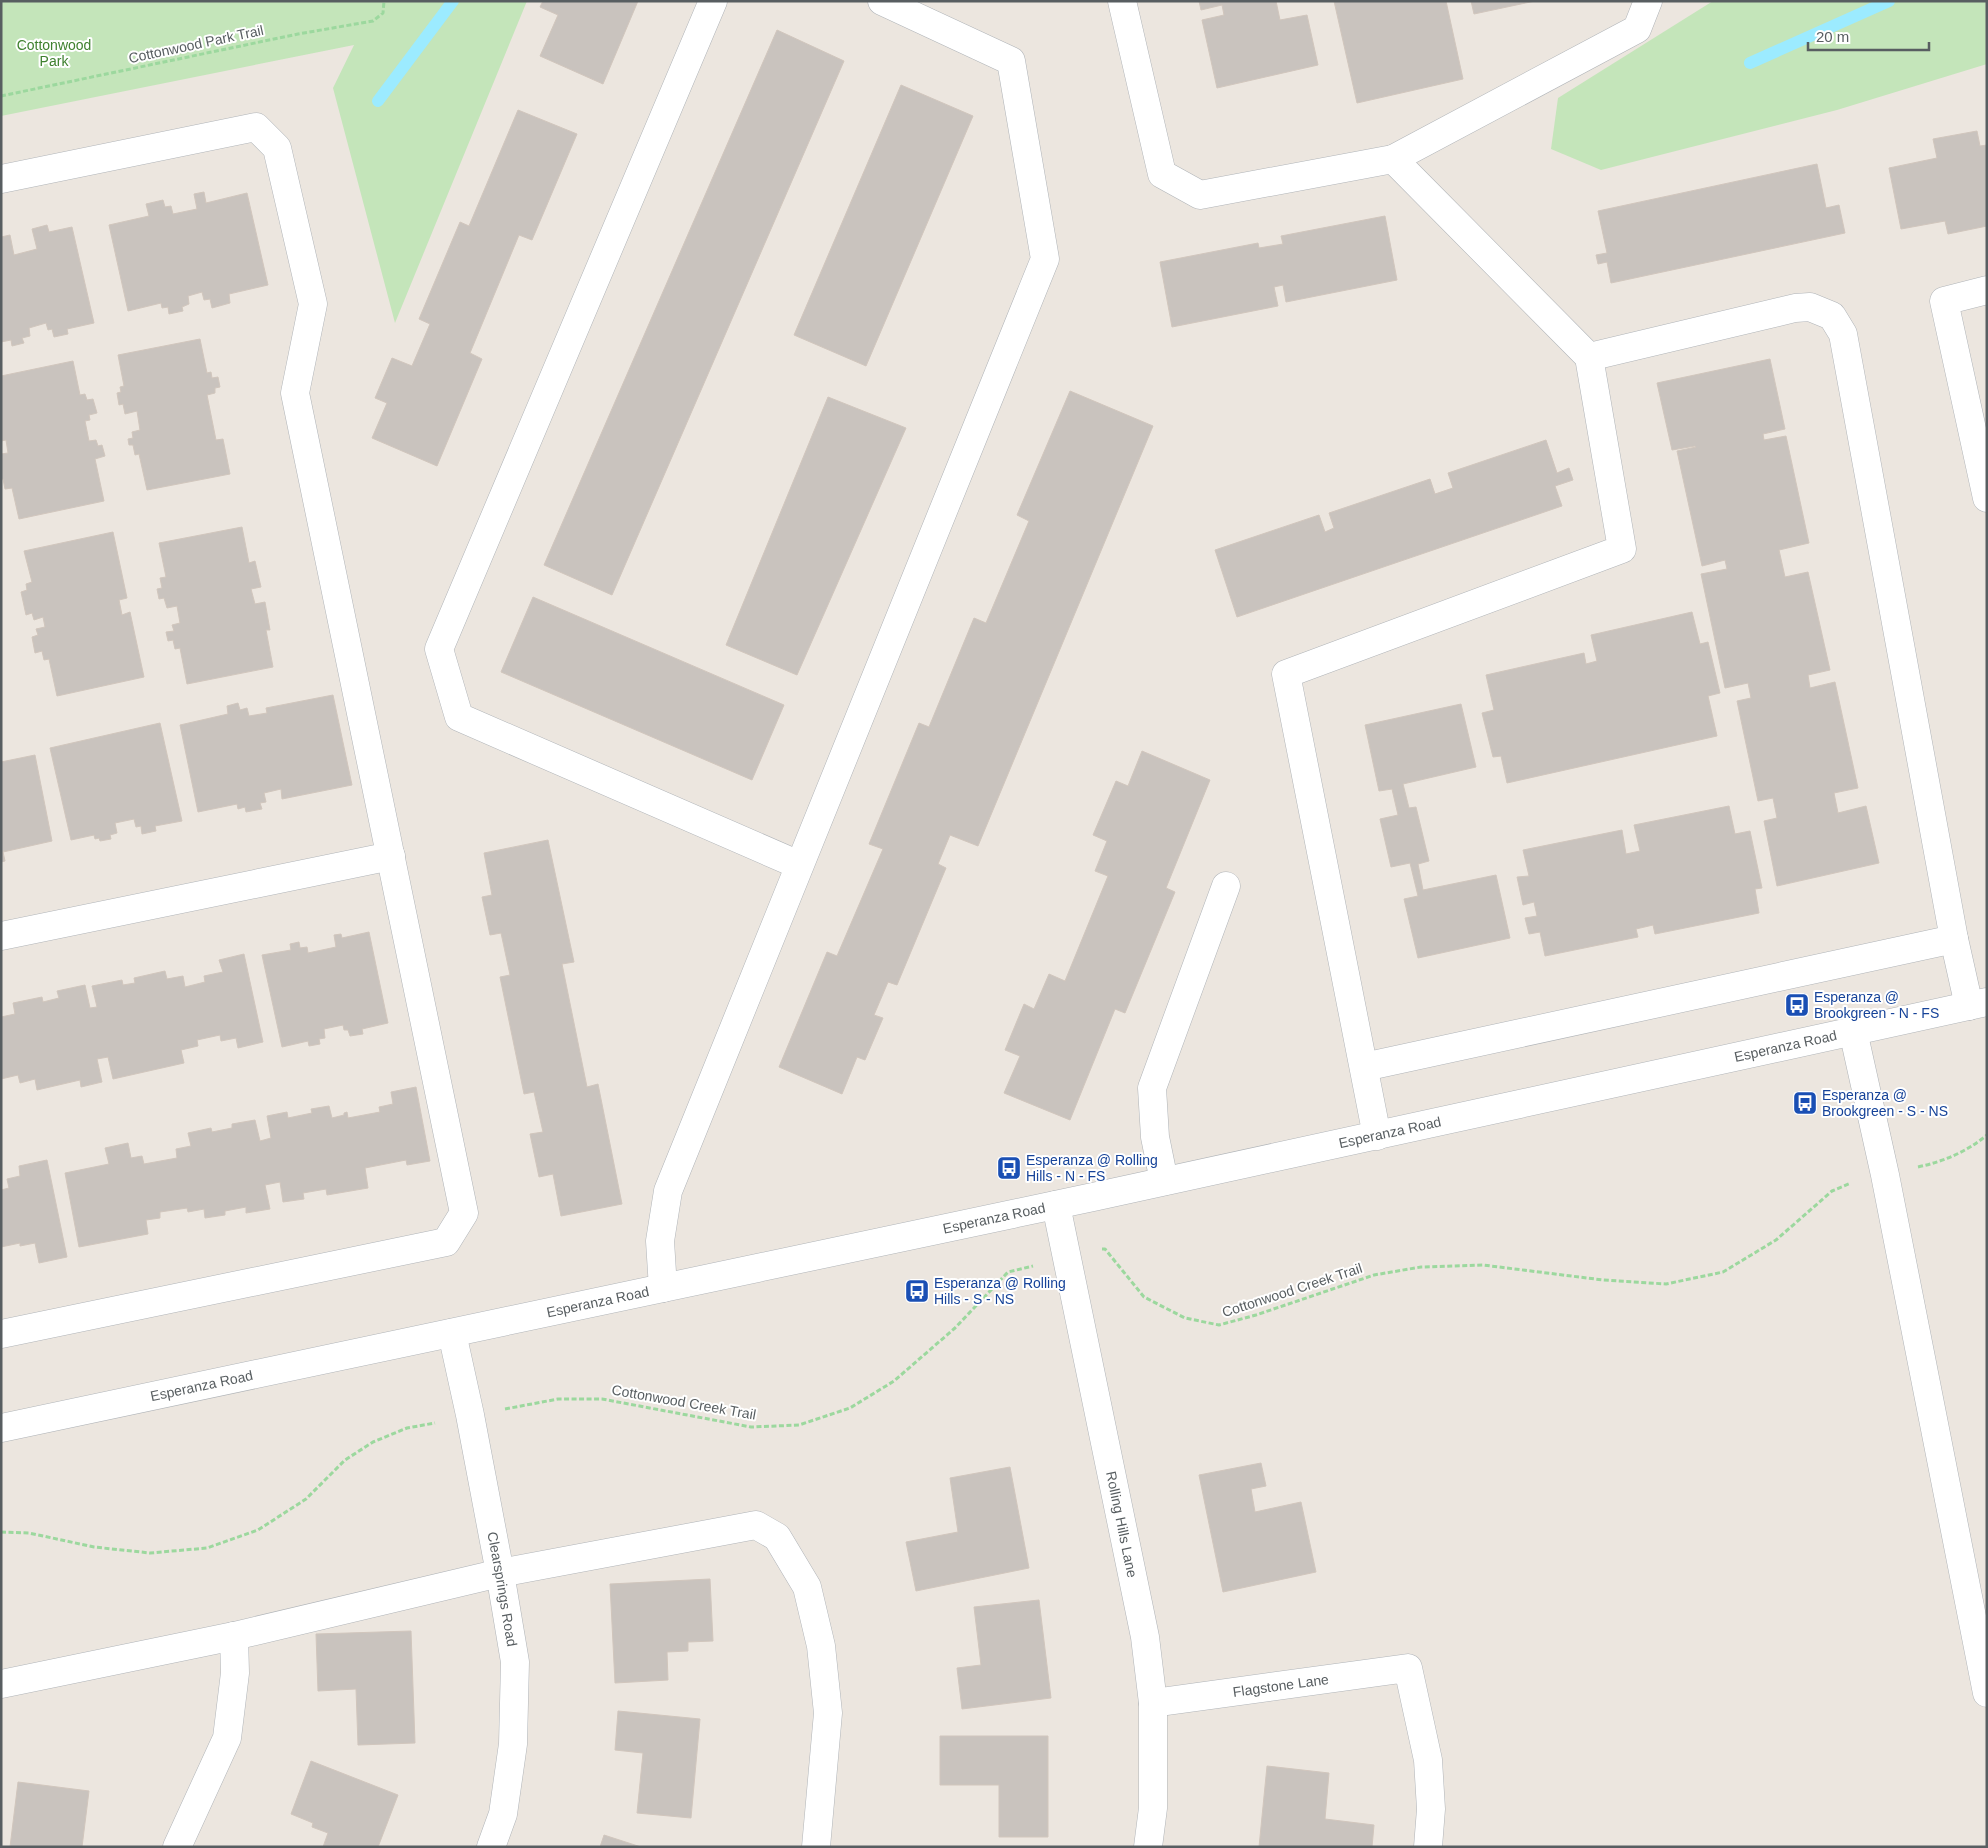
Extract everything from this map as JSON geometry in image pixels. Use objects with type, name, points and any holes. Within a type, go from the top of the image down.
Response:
[{"type":"street","points":[[713,1],[439,649],[459,717],[799,865]]},
{"type":"street","points":[[663,1288],[660,1241],[668,1192],[1045,259],[1011,61],[882,1]]},
{"type":"street","points":[[1122,1],[1162,174],[1200,195],[1393,159],[1637,29],[1648,1]]},
{"type":"street","points":[[1,179],[256,127],[277,148],[313,304],[295,393],[464,1213],[446,1242],[1,1334]]},
{"type":"street","points":[[1377,1136],[1286,674],[1622,549],[1589,357],[1393,159]]},
{"type":"street","points":[[1987,290],[1944,301],[1987,498]]},
{"type":"street","points":[[1589,357],[1795,308],[1810,307],[1832,316],[1843,334],[1954,939],[1978,1004]]},
{"type":"street","points":[[1,936],[391,856]]},
{"type":"street","points":[[1164,1181],[1155,1137],[1152,1088],[1226,886]]},
{"type":"street","points":[[1364,1067],[1954,939]]},
{"type":"street","name":"Esperanza Road","points":[[1,1428],[1056,1205],[1978,1004]]},
{"type":"street","points":[[1853,1031],[1885,1175],[1987,1693]]},
{"type":"street","name":"Rolling Hills Lane","points":[[1056,1205],[1145,1637],[1153,1703],[1152,1808],[1148,1847]]},
{"type":"street","name":"Clearsprings Road","points":[[452,1333],[470,1415],[500,1573],[514,1662],[513,1744],[503,1814],[491,1847]]},
{"type":"street","points":[[1,1684],[234,1636],[500,1573],[756,1525],[777,1537],[807,1587],[821,1646],[828,1713],[816,1847]]},
{"type":"street","points":[[177,1847],[227,1738],[235,1673],[234,1636]]},
{"type":"street","name":"Flagstone Lane","points":[[1153,1703],[1408,1668],[1428,1760],[1431,1809],[1428,1847]]},
{"type":"path","name":"Cottonwood Park Trail","points":[[1,96],[298,34],[373,21],[383,13],[384,1]]},
{"type":"path","name":"Cottonwood Creek Trail","points":[[1,1532],[29,1533],[94,1547],[150,1553],[207,1548],[258,1530],[306,1499],[345,1460],[374,1442],[407,1428],[558,1399],[602,1399],[751,1427],[799,1425],[850,1408],[894,1381],[956,1328],[1008,1272],[1105,1249],[1144,1297],[1185,1318],[1219,1326],[1256,1316],[1330,1288],[1374,1275],[1421,1267],[1483,1265],[1603,1280],[1666,1284],[1722,1272],[1776,1240],[1832,1191],[1852,1182],[1942,1162],[1970,1148],[1987,1135]]},
{"type":"green space","name":"Cottonwood Park","points":[[1,1],[527,1],[395,323],[333,88],[354,45],[1,116]]},
{"type":"green space","points":[[1713,1],[1987,1],[1987,64],[1837,110],[1601,170],[1551,149],[1558,98]]},
{"type":"building","points":[[543,1],[638,1],[603,84],[540,56],[558,15],[540,7]]},
{"type":"building","points":[[1199,1],[1276,1],[1280,20],[1307,15],[1318,65],[1217,88],[1202,20],[1224,15],[1222,5],[1201,10]]},
{"type":"building","points":[[1334,1],[1446,1],[1463,79],[1357,103]]},
{"type":"building","points":[[1471,1],[1535,1],[1474,14]]},
{"type":"building","points":[[777,30],[844,61],[612,595],[544,565]]},
{"type":"building","points":[[901,85],[973,116],[866,366],[794,335]]},
{"type":"building","points":[[518,110],[577,134],[532,240],[519,235],[470,353],[482,359],[437,466],[372,438],[387,403],[375,398],[392,358],[412,366],[430,324],[419,319],[460,222],[469,226]]},
{"type":"building","points":[[1977,131],[1980,146],[1987,145],[1987,226],[1948,234],[1945,221],[1901,229],[1889,168],[1937,158],[1933,139]]},
{"type":"building","points":[[1817,164],[1826,208],[1839,205],[1845,233],[1611,283],[1607,262],[1598,264],[1596,255],[1607,253],[1598,211]]},
{"type":"building","points":[[204,192],[206,203],[247,193],[268,285],[229,294],[230,303],[212,308],[210,299],[204,300],[202,292],[188,296],[189,304],[182,307],[183,311],[169,314],[168,307],[162,308],[161,303],[128,311],[109,225],[149,216],[146,204],[163,200],[165,207],[171,206],[173,214],[197,209],[194,194]]},
{"type":"building","points":[[1385,216],[1397,280],[1286,302],[1283,285],[1274,287],[1278,306],[1172,327],[1160,262],[1258,243],[1259,248],[1283,244],[1281,236]]},
{"type":"building","points":[[47,225],[49,232],[72,227],[94,323],[67,329],[68,334],[54,337],[52,329],[48,330],[46,323],[29,328],[30,336],[22,338],[24,343],[12,346],[11,340],[1,342],[1,237],[10,235],[14,255],[37,249],[32,229]]},
{"type":"building","points":[[200,339],[207,373],[211,372],[212,378],[218,377],[220,387],[215,388],[215,393],[207,395],[216,440],[223,439],[230,474],[147,490],[139,454],[135,455],[133,445],[129,445],[128,439],[133,438],[132,432],[140,430],[137,411],[125,414],[123,404],[119,405],[117,393],[121,392],[120,387],[124,386],[118,355]]},
{"type":"building","points":[[1770,359],[1785,429],[1763,434],[1764,440],[1786,436],[1809,543],[1779,550],[1785,577],[1808,572],[1830,670],[1808,675],[1810,688],[1835,682],[1858,788],[1834,793],[1838,813],[1866,806],[1879,863],[1777,886],[1764,821],[1777,818],[1773,798],[1758,801],[1737,701],[1751,698],[1748,683],[1725,688],[1701,574],[1727,569],[1725,560],[1702,566],[1677,451],[1696,447],[1672,450],[1657,383]]},
{"type":"building","points":[[73,361],[80,395],[85,394],[87,400],[93,399],[97,413],[89,415],[90,420],[85,421],[89,441],[96,440],[98,446],[102,445],[105,456],[95,459],[104,501],[19,519],[12,488],[5,489],[3,479],[1,479],[1,454],[8,453],[6,440],[1,441],[1,376]]},
{"type":"building","points":[[1070,391],[1153,426],[978,846],[950,835],[938,864],[946,868],[897,985],[888,982],[874,1015],[883,1018],[865,1060],[857,1057],[842,1094],[779,1067],[827,952],[837,956],[883,849],[869,844],[919,723],[929,727],[974,618],[986,623],[1029,521],[1017,515]]},
{"type":"building","points":[[828,397],[906,428],[797,675],[726,645]]},
{"type":"building","points":[[1546,440],[1557,473],[1569,468],[1573,480],[1555,486],[1562,506],[1237,617],[1215,550],[1319,515],[1325,532],[1334,528],[1329,513],[1430,479],[1435,494],[1453,488],[1448,473]]},
{"type":"building","points":[[242,527],[249,563],[255,561],[261,587],[251,589],[255,604],[265,602],[270,630],[266,630],[273,667],[187,684],[180,648],[175,649],[173,640],[168,641],[166,632],[174,631],[172,625],[180,623],[177,606],[167,608],[164,598],[159,599],[157,589],[162,588],[160,578],[166,577],[159,543]]},
{"type":"building","points":[[113,532],[127,598],[119,600],[122,615],[130,612],[144,677],[57,696],[49,659],[44,660],[42,651],[35,653],[32,637],[38,635],[36,629],[45,627],[43,617],[34,620],[32,613],[26,615],[21,592],[27,590],[26,584],[32,582],[24,551]]},
{"type":"building","points":[[533,597],[784,705],[752,780],[501,672]]},
{"type":"building","points":[[1692,612],[1700,644],[1708,642],[1720,693],[1708,696],[1717,736],[1507,783],[1501,756],[1493,757],[1482,713],[1494,710],[1486,675],[1584,653],[1586,664],[1597,661],[1591,635]]},
{"type":"building","points":[[333,695],[352,785],[282,799],[281,789],[264,793],[266,802],[260,803],[262,809],[246,812],[245,807],[238,809],[237,804],[198,812],[180,725],[228,714],[227,706],[238,703],[240,710],[247,708],[249,716],[267,713],[266,708]]},
{"type":"building","points":[[1461,704],[1476,767],[1403,784],[1409,808],[1416,807],[1429,861],[1418,864],[1423,890],[1496,875],[1510,938],[1418,958],[1404,899],[1418,896],[1410,863],[1391,867],[1380,819],[1398,815],[1392,789],[1379,791],[1365,725]]},
{"type":"building","points":[[160,723],[182,821],[155,826],[156,831],[142,834],[141,826],[136,827],[134,819],[115,823],[117,833],[110,835],[111,839],[100,841],[99,838],[95,839],[94,835],[71,840],[50,748]]},
{"type":"building","points":[[1142,751],[1210,780],[1166,888],[1175,892],[1125,1013],[1115,1009],[1070,1120],[1004,1093],[1020,1056],[1005,1050],[1024,1004],[1034,1009],[1049,974],[1065,981],[1108,876],[1095,871],[1107,841],[1093,835],[1116,781],[1128,786]]},
{"type":"building","points":[[35,755],[52,841],[3,852],[5,861],[1,862],[1,762]]},
{"type":"building","points":[[1729,806],[1735,834],[1750,831],[1762,888],[1755,889],[1759,913],[1655,934],[1653,925],[1636,929],[1638,937],[1545,956],[1540,932],[1529,934],[1525,918],[1537,916],[1534,902],[1523,905],[1517,877],[1529,876],[1523,850],[1622,830],[1626,854],[1640,851],[1634,825]]},
{"type":"building","points":[[548,840],[574,962],[562,964],[587,1087],[598,1084],[622,1204],[561,1216],[553,1174],[539,1177],[530,1134],[543,1132],[534,1092],[524,1094],[500,977],[510,975],[501,933],[490,935],[482,897],[492,895],[484,853]]},
{"type":"building","points":[[369,932],[388,1023],[362,1029],[363,1034],[350,1036],[348,1030],[344,1030],[343,1025],[324,1029],[325,1038],[319,1039],[320,1044],[309,1046],[308,1041],[282,1047],[262,955],[291,950],[290,944],[299,942],[300,948],[307,947],[308,953],[336,947],[334,935],[341,934],[342,938]]},
{"type":"building","points":[[244,954],[263,1042],[238,1048],[236,1038],[221,1041],[220,1035],[197,1040],[198,1046],[181,1050],[184,1063],[113,1079],[108,1057],[97,1059],[102,1082],[81,1087],[80,1080],[37,1090],[35,1079],[20,1083],[18,1075],[1,1079],[1,1017],[15,1014],[13,1003],[42,997],[43,1002],[59,998],[57,991],[85,985],[90,1008],[97,1007],[92,986],[122,980],[123,985],[135,983],[134,978],[165,971],[167,979],[183,976],[185,987],[205,982],[204,976],[223,972],[219,960]]},
{"type":"building","points":[[416,1087],[430,1161],[407,1165],[406,1160],[365,1168],[368,1188],[327,1195],[326,1189],[303,1193],[304,1199],[283,1202],[280,1182],[265,1185],[270,1209],[246,1213],[246,1207],[225,1211],[225,1215],[205,1218],[204,1209],[188,1212],[187,1208],[160,1212],[160,1218],[146,1220],[148,1234],[79,1247],[65,1173],[109,1164],[105,1148],[128,1143],[131,1158],[142,1156],[144,1164],[177,1158],[176,1149],[191,1146],[188,1133],[211,1128],[212,1132],[232,1128],[232,1124],[255,1120],[260,1141],[271,1138],[267,1116],[287,1112],[288,1118],[312,1113],[311,1109],[329,1106],[332,1118],[344,1115],[347,1112],[348,1118],[380,1112],[379,1107],[393,1104],[391,1092]]},
{"type":"building","points":[[47,1160],[67,1257],[39,1263],[35,1243],[20,1246],[20,1243],[1,1247],[1,1190],[9,1188],[7,1179],[20,1176],[19,1166]]},
{"type":"building","points":[[1261,1463],[1266,1486],[1251,1489],[1255,1512],[1301,1502],[1316,1572],[1223,1592],[1199,1475]]},
{"type":"building","points":[[1010,1467],[1029,1568],[916,1591],[906,1542],[958,1532],[950,1478]]},
{"type":"building","points":[[710,1579],[713,1641],[688,1642],[688,1651],[667,1652],[668,1680],[615,1683],[610,1584]]},
{"type":"building","points":[[1039,1600],[1051,1698],[962,1709],[957,1668],[981,1665],[974,1607]]},
{"type":"building","points":[[411,1631],[415,1743],[358,1745],[356,1689],[318,1691],[316,1634]]},
{"type":"building","points":[[618,1711],[700,1719],[691,1818],[637,1813],[643,1753],[615,1750]]},
{"type":"building","points":[[940,1736],[1048,1736],[1048,1837],[999,1837],[999,1785],[940,1785]]},
{"type":"building","points":[[311,1761],[398,1795],[378,1847],[323,1847],[328,1833],[312,1827],[313,1823],[291,1814]]},
{"type":"building","points":[[1267,1766],[1329,1773],[1325,1819],[1374,1825],[1372,1847],[1259,1847]]},
{"type":"building","points":[[18,1782],[89,1791],[82,1847],[10,1847]]},
{"type":"building","points":[[604,1835],[641,1847],[600,1847]]},
{"type":"waterway","points":[[378,101],[453,1]]},
{"type":"waterway","points":[[1750,63],[1889,1]]},
{"type":"place","name":"Esperanza @ Brookgreen - N - FS","points":[[1797,1005]]},
{"type":"place","name":"Esperanza @ Brookgreen - S - NS","points":[[1805,1103]]},
{"type":"place","name":"Esperanza @ Rolling Hills - N - FS","points":[[1009,1168]]},
{"type":"place","name":"Esperanza @ Rolling Hills - S - NS","points":[[917,1291]]}]
